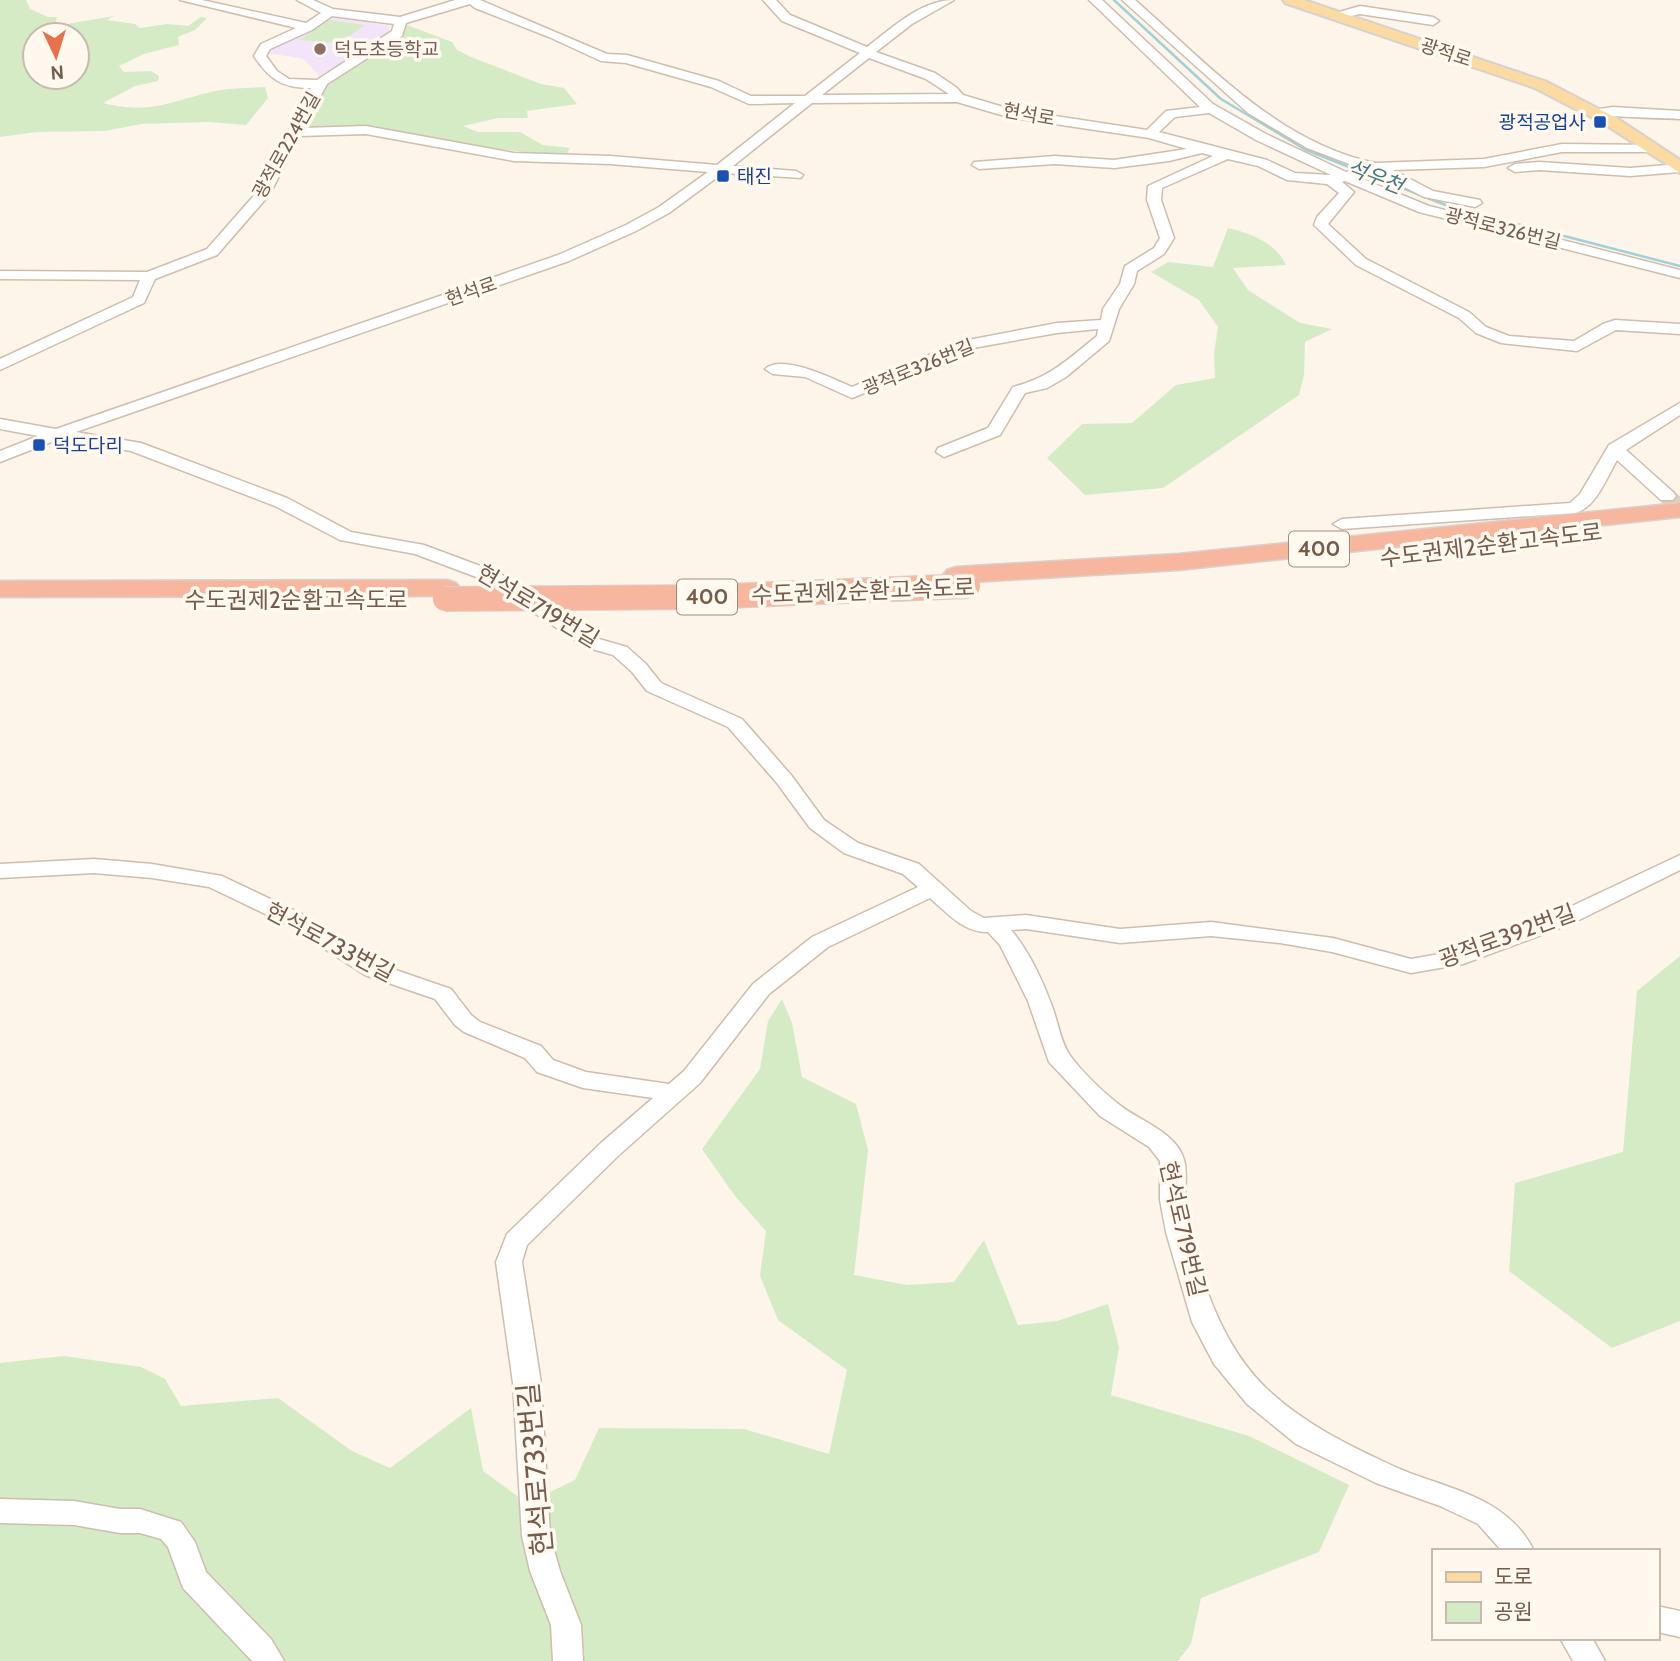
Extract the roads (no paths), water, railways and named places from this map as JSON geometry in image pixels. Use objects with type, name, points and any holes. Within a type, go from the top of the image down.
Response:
[{"type":"highway","name":"수도권제2순환고속도로","points":[[0,587],[236,588],[704,597],[1178,562],[1673,503]]},
{"type":"highway","name":"수도권제2순환고속도로","points":[[962,580],[1091,582],[1231,572],[1357,561],[1680,522]]},
{"type":"highway","name":"수도권제2순환고속도로","points":[[0,603],[446,594]]},
{"type":"main road","name":"광적로","points":[[1290,0],[1308,6],[1351,10],[1390,33],[1541,85],[1597,113],[1679,167]]},
{"type":"street","points":[[186,0],[308,27]]},
{"type":"street","points":[[303,0],[330,12],[400,20],[428,14],[455,2],[473,0],[479,6],[553,34],[585,51],[715,83],[749,100],[958,98]]},
{"type":"street","points":[[769,0],[786,18],[867,52]]},
{"type":"street","name":"현석로","points":[[55,434],[575,254],[666,210],[908,21],[948,0]]},
{"type":"street","name":"광적로326번길","points":[[1095,0],[1212,109],[1261,137],[1346,177],[1424,209],[1680,274]]},
{"type":"street","points":[[1128,0],[1253,110],[1312,145],[1373,168]]},
{"type":"street","points":[[1351,10],[1433,21]]},
{"type":"street","points":[[1351,10],[1385,26],[1390,33]]},
{"type":"street","points":[[320,84],[293,85],[273,77],[260,56],[265,47],[308,27],[330,12]]},
{"type":"street","name":"광적로224번길","points":[[149,276],[212,252],[263,194],[320,84],[398,33],[400,20]]},
{"type":"street","name":"현석로","points":[[867,52],[937,80],[951,88],[958,98],[1008,113],[1150,134],[1202,149]]},
{"type":"street","points":[[1150,134],[1171,114],[1212,109]]},
{"type":"street","name":"광적로","points":[[1597,113],[1613,111],[1680,115]]},
{"type":"street","points":[[294,132],[366,130],[514,157],[610,160],[718,171],[796,175]]},
{"type":"street","points":[[979,165],[1055,160],[1114,164],[1168,157],[1202,149],[1262,163],[1292,177],[1330,180],[1373,168],[1485,163],[1562,148],[1652,149]]},
{"type":"street","points":[[944,452],[994,431],[1019,390],[1041,385],[1060,374],[1104,338],[1111,309],[1127,284],[1130,270],[1158,251],[1167,238],[1154,200],[1154,186],[1228,154]]},
{"type":"street","points":[[1390,175],[1491,172],[1529,166],[1630,172],[1679,167]]},
{"type":"street","name":"광적로326번길","points":[[1373,168],[1429,194],[1448,200],[1475,203]]},
{"type":"street","points":[[1330,180],[1347,192],[1322,220],[1321,225],[1361,262],[1392,276],[1437,303],[1464,314],[1481,330],[1507,340],[1577,346],[1615,325],[1680,329]]},
{"type":"street","points":[[0,275],[149,276],[139,300],[0,365]]},
{"type":"street","name":"광적로326번길","points":[[773,369],[808,373],[852,393],[969,344],[1057,328],[1107,324]]},
{"type":"street","points":[[1342,524],[1575,508],[1587,497],[1615,449],[1680,408]]},
{"type":"street","name":"현석로719번길","points":[[0,424],[135,447],[281,502],[346,536],[418,549],[450,559],[493,577],[592,643],[620,650],[639,668],[653,687],[698,704],[735,723],[784,779],[817,824],[851,848],[911,869],[963,916],[981,925],[994,925],[1009,942],[1039,1001],[1057,1056],[1109,1110],[1158,1141],[1172,1160],[1173,1200],[1179,1232],[1205,1322],[1224,1357],[1257,1396],[1306,1436],[1386,1475],[1450,1498],[1488,1516],[1518,1549]]},
{"type":"street","points":[[0,457],[55,434]]},
{"type":"street","points":[[1615,449],[1673,503]]},
{"type":"street","name":"광적로392번길","points":[[994,925],[1027,922],[1119,936],[1211,929],[1333,945],[1411,966],[1455,959],[1563,919],[1680,862]]},
{"type":"street","name":"현석로733번길","points":[[0,872],[94,866],[214,881],[295,919],[373,970],[443,994],[463,1020],[472,1027],[533,1052],[545,1066],[583,1080],[676,1093]]},
{"type":"street","name":"현석로733번길","points":[[568,1661],[566,1625],[545,1571],[536,1536],[527,1383],[509,1262],[516,1241],[610,1149],[692,1077],[761,989],[820,942],[918,894],[934,890]]},
{"type":"street","points":[[0,1511],[74,1513],[120,1521],[140,1521],[171,1530],[181,1542],[193,1578],[260,1648],[269,1661]]},
{"type":"street","points":[[1659,1619],[1680,1624]]},
{"type":"street","points":[[1576,1640],[1590,1661]]},
{"type":"waterway","name":"석우천","points":[[1114,0],[1221,99],[1306,150],[1448,206],[1680,266]]},
{"type":"tunnel","points":[[1667,496],[1680,508]]},
{"type":"place","name":"덕도초등학교","points":[[320,49]]},
{"type":"place","name":"광적공업사","points":[[1600,122]]},
{"type":"place","name":"태진","points":[[723,176]]},
{"type":"place","name":"덕도다리","points":[[39,445]]}]
